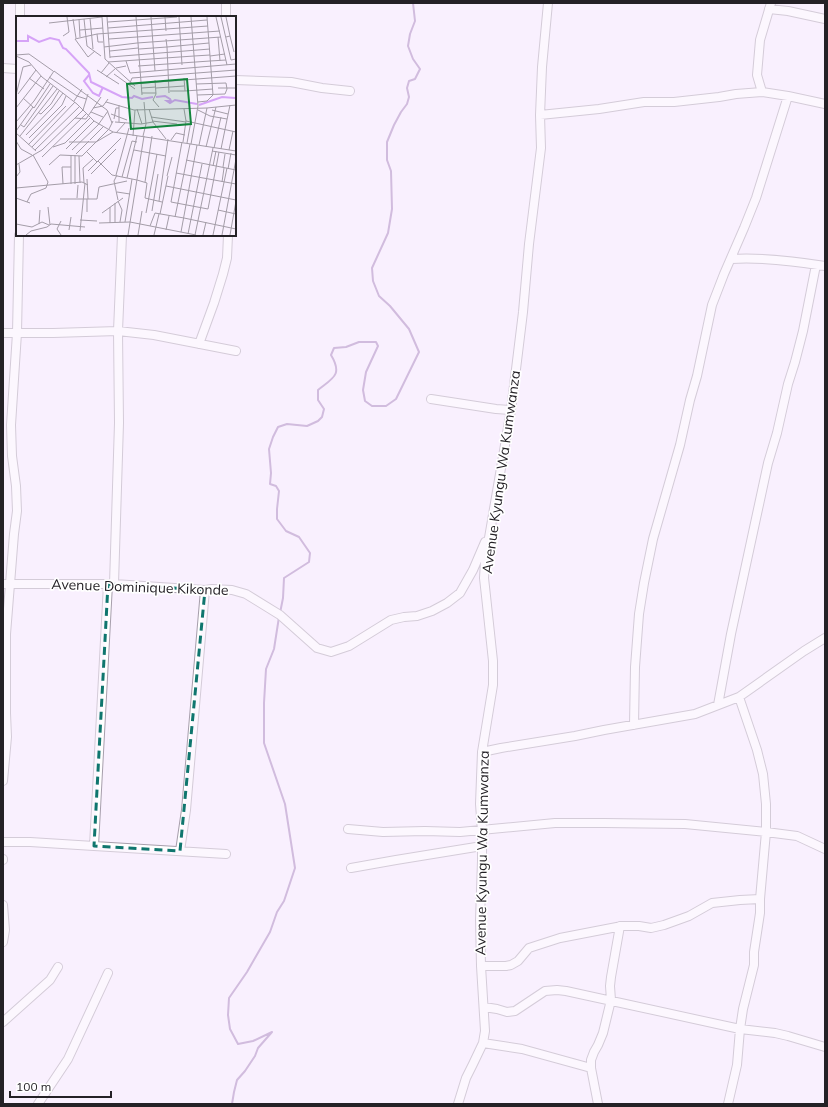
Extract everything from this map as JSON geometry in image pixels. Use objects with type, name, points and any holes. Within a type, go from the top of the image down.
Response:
[{"type":"street","points":[[20,3],[20,16]]},
{"type":"street","points":[[226,3],[226,16]]},
{"type":"street","name":"Avenue Kyungu Wa Kumwanza","points":[[458,1104],[466,1078],[483,1043],[485,1031],[481,966],[480,920],[482,831],[480,804],[482,752],[493,685],[493,661],[484,578],[485,561],[510,410],[523,312],[529,244],[541,148],[540,115],[542,67],[548,3]]},
{"type":"street","points":[[762,92],[757,75],[758,54],[760,40],[770,6],[825,18]]},
{"type":"street","points":[[3,68],[16,69]]},
{"type":"street","points":[[236,80],[291,82],[322,88],[350,91]]},
{"type":"street","points":[[540,115],[599,109],[644,102],[674,102],[762,92],[825,104]]},
{"type":"street","points":[[634,725],[635,667],[639,614],[651,549],[680,445],[697,376],[712,304],[758,192],[788,96]]},
{"type":"street","points":[[3,781],[7,737],[7,584],[17,511],[11,425],[17,333],[19,236]]},
{"type":"street","points":[[94,846],[111,584],[119,423],[118,331],[122,236]]},
{"type":"street","points":[[199,344],[223,274],[227,258],[228,236]]},
{"type":"street","points":[[731,259],[777,259],[825,266]]},
{"type":"street","points":[[718,705],[731,634],[768,463],[803,331],[816,265]]},
{"type":"street","points":[[3,333],[118,331],[154,335],[236,351]]},
{"type":"street","points":[[431,399],[510,410]]},
{"type":"street","name":"Avenue Dominique Kikonde","points":[[7,584],[111,584],[205,590],[232,590],[246,594],[280,614],[317,648],[331,652],[349,646],[391,620],[417,616],[432,611],[447,603],[460,593],[473,570],[490,531]]},
{"type":"street","points":[[180,851],[186,810],[205,590]]},
{"type":"street","points":[[482,752],[694,714],[739,697],[825,638]]},
{"type":"street","points":[[728,1104],[737,1065],[743,1009],[754,965],[754,952],[760,914],[766,832],[766,804],[763,774],[757,750],[739,697]]},
{"type":"street","points":[[348,829],[387,832],[460,832],[555,823],[685,824],[796,836],[825,849]]},
{"type":"street","points":[[3,842],[30,842],[226,854]]},
{"type":"street","points":[[351,868],[482,846]]},
{"type":"street","points":[[481,966],[511,965],[518,961],[529,948],[560,938],[620,926],[639,926],[651,928],[689,916],[712,904],[760,899]]},
{"type":"street","points":[[3,905],[3,942]]},
{"type":"street","points":[[598,1104],[591,1068],[591,1060],[603,1033],[611,1000],[611,977],[620,926]]},
{"type":"street","points":[[3,1019],[50,980],[58,967]]},
{"type":"street","points":[[38,1104],[68,1059],[108,973]]},
{"type":"street","points":[[484,1007],[507,1012],[515,1012],[545,992],[557,990],[740,1028],[782,1035],[825,1048]]},
{"type":"street","points":[[483,1043],[522,1049],[591,1068]]},
{"type":"highlighted area","points":[[108,584],[205,590],[180,851],[94,846]]},
{"type":"waterway","points":[[280,613],[283,598],[284,578],[309,562],[310,553],[299,537],[286,531],[277,519],[279,491],[276,486],[270,484],[271,473],[269,449],[278,427],[287,424],[307,426],[318,421],[322,417],[324,409],[318,400],[318,390],[335,376],[336,367],[331,355],[334,348],[346,347],[359,342],[376,342],[378,346],[366,372],[363,390],[365,401],[372,406],[386,406],[396,399],[419,352],[409,329],[390,306],[379,296],[373,281],[372,268],[388,233],[392,209],[391,171],[387,160],[387,142],[394,125],[407,104],[409,97],[407,88],[409,81],[415,79],[420,69],[413,59],[408,46],[410,34],[415,21],[413,3]]},
{"type":"waterway","points":[[232,1104],[237,1080],[255,1056],[258,1048],[272,1032],[253,1041],[238,1044],[230,1029],[228,1015],[229,998],[247,972],[270,932],[277,912],[284,901],[295,868],[285,804],[264,743],[266,669],[274,649],[279,617]]}]
